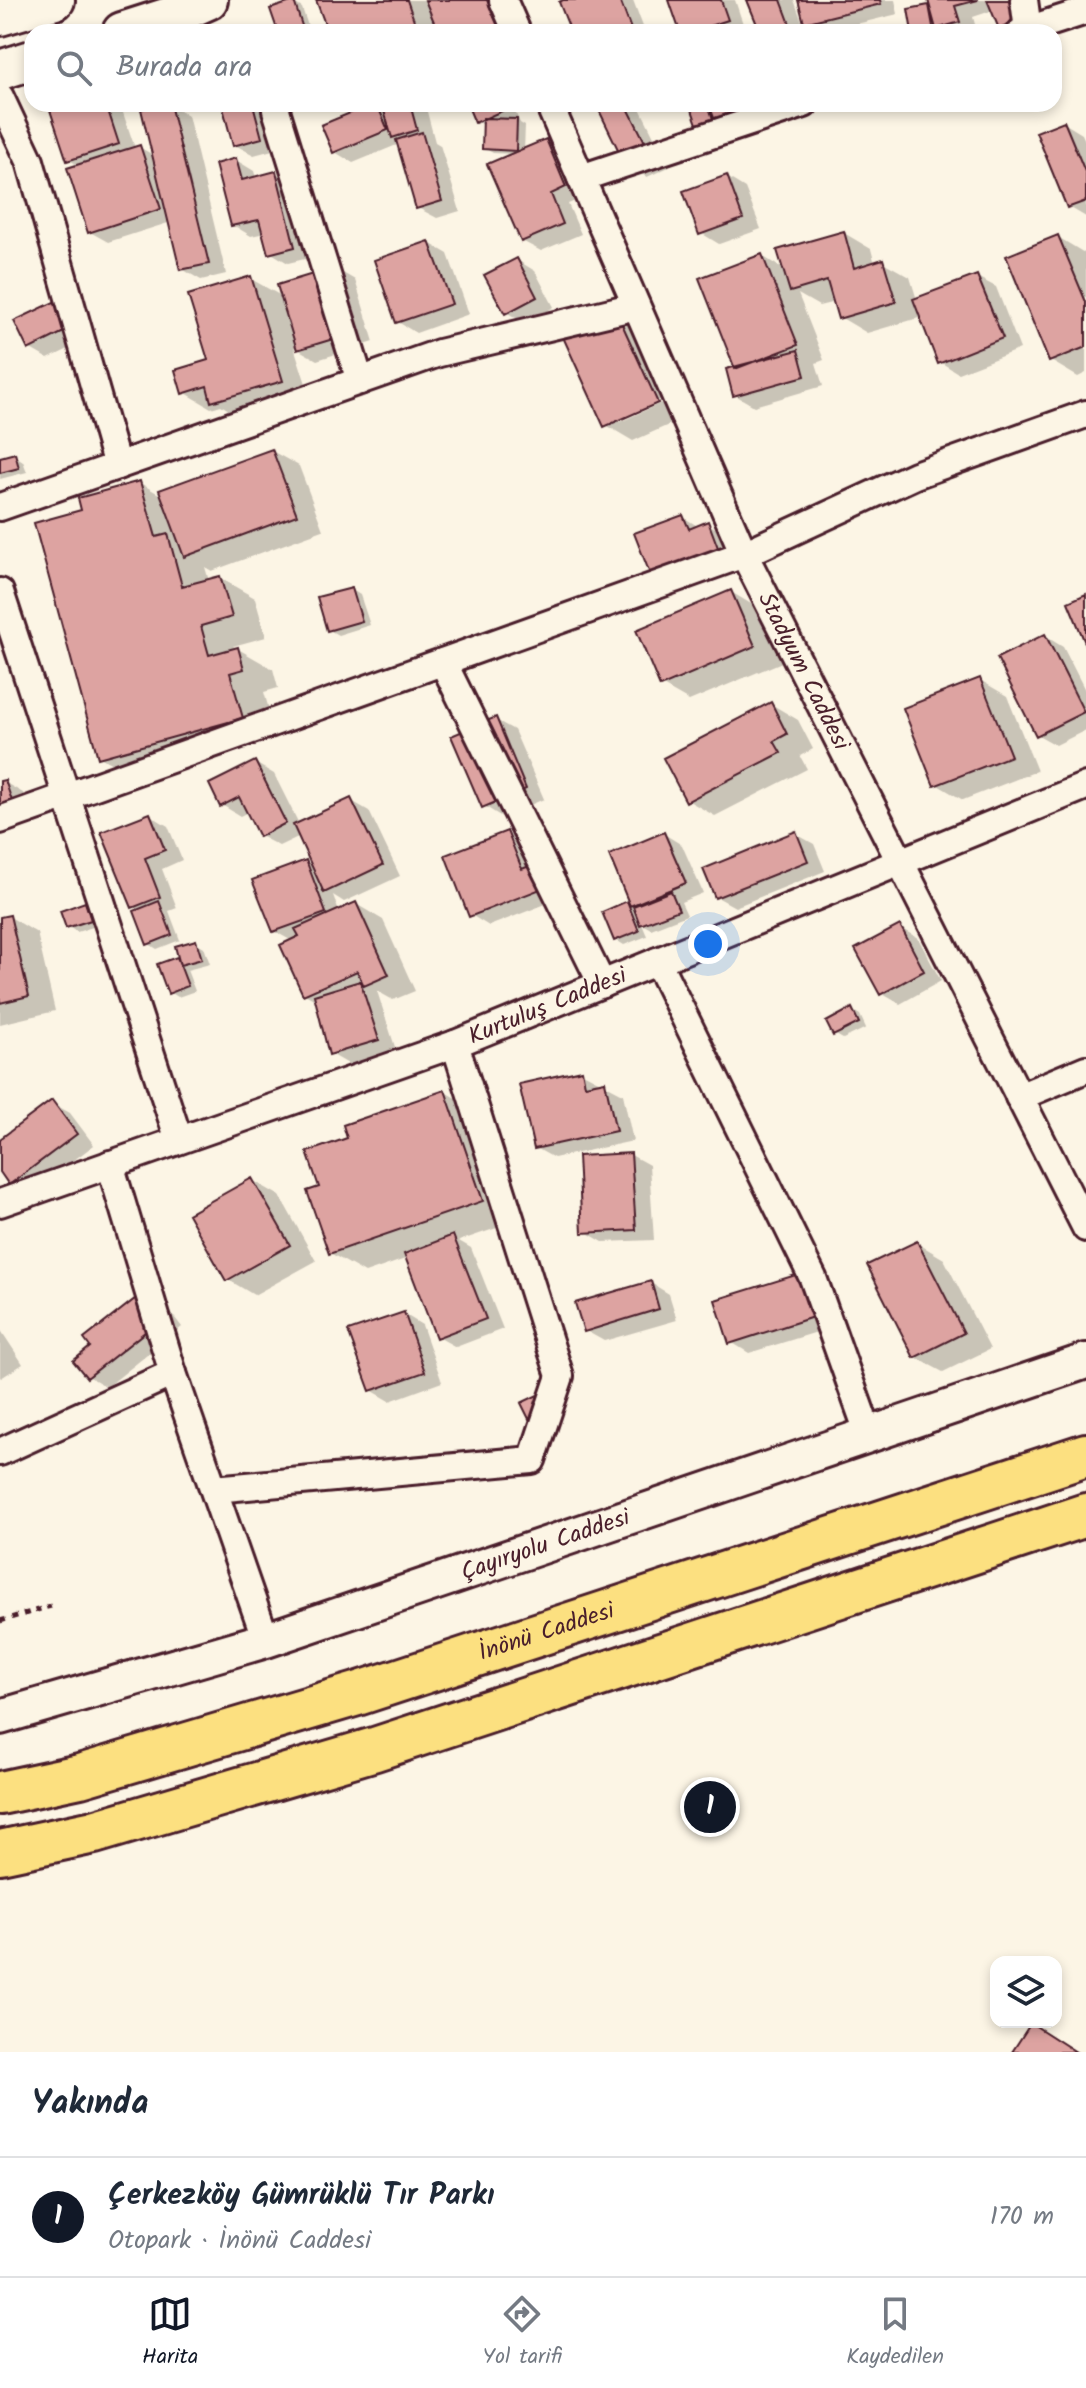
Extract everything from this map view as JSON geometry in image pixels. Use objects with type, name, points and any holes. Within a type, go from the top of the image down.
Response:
[{"type":"main road","points":[[0,16],[55,0]]},
{"type":"main road","points":[[147,24],[208,0]]},
{"type":"main road","points":[[0,70],[24,62]]},
{"type":"main road","name":"İnönü Caddesi","points":[[0,1793],[80,1776],[357,1694],[1086,1455]]},
{"type":"main road","points":[[0,1852],[94,1832],[375,1749],[1086,1515]]},
{"type":"street","points":[[503,0],[514,24]]},
{"type":"street","points":[[1024,0],[1025,24]]},
{"type":"street","points":[[1046,24],[1086,11]]},
{"type":"street","points":[[0,97],[30,161],[117,466]]},
{"type":"street","points":[[277,112],[360,381]]},
{"type":"street","name":"Stadyum Caddesi","points":[[552,112],[744,554],[1086,1228]]},
{"type":"street","points":[[581,178],[780,112]]},
{"type":"street","points":[[0,507],[439,353],[636,306]]},
{"type":"street","points":[[0,820],[744,554],[915,475],[1086,414]]},
{"type":"street","points":[[0,592],[179,1140]]},
{"type":"street","points":[[443,662],[602,984]]},
{"type":"street","name":"Kurtuluş Caddesi","points":[[0,1203],[455,1044],[1086,786]]},
{"type":"street","points":[[657,961],[813,1278],[869,1435]]},
{"type":"street","points":[[214,1489],[532,1460],[560,1376],[455,1044]]},
{"type":"street","points":[[1019,1097],[1086,1069]]},
{"type":"street","points":[[110,1164],[173,1373],[266,1640]]},
{"type":"street","name":"Çayıryolu Caddesi","points":[[0,1717],[266,1640],[1086,1361]]},
{"type":"street","points":[[0,1452],[173,1373]]},
{"type":"path","points":[[0,1621],[51,1606]]},
{"type":"building","points":[[316,0],[407,0],[415,24],[325,24]]},
{"type":"building","points":[[425,0],[487,0],[498,24],[435,24]]},
{"type":"building","points":[[620,0],[629,24],[568,24],[559,2]]},
{"type":"building","points":[[669,0],[721,0],[728,20],[716,24],[677,24]]},
{"type":"building","points":[[747,0],[781,0],[790,24],[757,24]]},
{"type":"building","points":[[798,0],[880,0],[881,4],[804,23]]},
{"type":"building","points":[[928,0],[978,0],[955,6],[960,22],[935,24]]},
{"type":"building","points":[[987,0],[1025,0],[1031,16],[1011,24],[997,24]]},
{"type":"building","points":[[294,1],[301,24],[275,24],[270,9]]},
{"type":"building","points":[[929,5],[933,24],[911,24],[908,9]]},
{"type":"building","points":[[51,112],[109,112],[119,144],[67,161]]},
{"type":"building","points":[[142,112],[172,112],[209,264],[180,270]]},
{"type":"building","points":[[224,112],[255,112],[262,138],[233,146]]},
{"type":"building","points":[[353,112],[380,112],[388,130],[333,153],[321,125]]},
{"type":"building","points":[[384,112],[412,112],[417,130],[392,138]]},
{"type":"building","points":[[470,112],[500,112],[475,123]]},
{"type":"building","points":[[600,112],[630,112],[652,156],[627,168]]},
{"type":"building","points":[[693,112],[712,112],[715,121],[698,127]]},
{"type":"building","points":[[711,112],[743,112],[746,122],[717,131]]},
{"type":"building","points":[[483,118],[517,119],[516,151],[482,149]]},
{"type":"building","points":[[1064,121],[1086,174],[1086,201],[1067,208],[1036,132]]},
{"type":"building","points":[[422,132],[442,201],[416,209],[396,140]]},
{"type":"building","points":[[546,139],[566,187],[551,194],[563,224],[521,242],[487,164]]},
{"type":"building","points":[[140,145],[161,209],[88,233],[67,168]]},
{"type":"building","points":[[236,158],[242,180],[276,171],[295,247],[268,254],[259,220],[231,226],[215,164]]},
{"type":"building","points":[[727,175],[743,219],[699,235],[683,191]]},
{"type":"building","points":[[844,231],[854,268],[883,259],[896,302],[838,319],[827,281],[790,292],[777,250]]},
{"type":"building","points":[[1058,235],[1086,302],[1086,347],[1049,362],[1006,256]]},
{"type":"building","points":[[429,241],[452,304],[396,323],[374,260]]},
{"type":"building","points":[[762,254],[798,345],[735,369],[699,278]]},
{"type":"building","points":[[517,258],[537,297],[505,314],[484,275]]},
{"type":"building","points":[[336,267],[356,332],[297,350],[277,285]]},
{"type":"building","points":[[977,275],[1003,338],[938,364],[913,299]]},
{"type":"building","points":[[251,276],[283,381],[211,402],[207,386],[182,394],[175,370],[208,360],[188,295]]},
{"type":"building","points":[[56,301],[70,329],[28,350],[14,321]]},
{"type":"building","points":[[617,313],[658,403],[604,427],[563,337]]},
{"type":"building","points":[[798,350],[805,376],[733,396],[726,369]]},
{"type":"building","points":[[272,449],[297,515],[184,557],[159,490]]},
{"type":"building","points":[[15,453],[19,468],[0,473],[0,457]]},
{"type":"building","points":[[140,481],[156,537],[168,534],[182,586],[220,576],[232,617],[201,626],[209,655],[238,647],[244,669],[230,673],[243,718],[98,758],[34,523],[81,510],[78,498]]},
{"type":"building","points":[[683,515],[689,529],[708,521],[720,553],[652,579],[634,533]]},
{"type":"building","points":[[352,588],[362,621],[327,631],[317,597]]},
{"type":"building","points":[[731,590],[755,646],[660,687],[636,630]]},
{"type":"building","points":[[1086,594],[1086,645],[1068,602]]},
{"type":"building","points":[[1045,634],[1084,712],[1036,736],[997,658]]},
{"type":"building","points":[[980,678],[1011,756],[934,786],[903,708]]},
{"type":"building","points":[[771,702],[787,734],[774,741],[781,753],[686,802],[663,758]]},
{"type":"building","points":[[496,717],[526,789],[482,808],[451,736]]},
{"type":"building","points":[[255,761],[286,823],[259,837],[239,797],[220,807],[209,784]]},
{"type":"building","points":[[5,780],[15,810],[0,815],[0,781]]},
{"type":"building","points":[[351,798],[383,865],[324,893],[293,825]]},
{"type":"building","points":[[150,813],[165,850],[145,858],[160,897],[132,908],[101,832]]},
{"type":"building","points":[[507,831],[522,869],[542,861],[551,885],[469,917],[445,855]]},
{"type":"building","points":[[796,831],[808,861],[715,898],[703,869]]},
{"type":"building","points":[[664,832],[686,883],[630,906],[609,855]]},
{"type":"building","points":[[306,860],[326,913],[273,932],[252,880]]},
{"type":"building","points":[[671,891],[679,910],[640,925],[633,906]]},
{"type":"building","points":[[159,901],[172,935],[147,945],[134,911]]},
{"type":"building","points":[[627,901],[639,931],[614,941],[602,912]]},
{"type":"building","points":[[85,902],[91,920],[66,928],[60,911]]},
{"type":"building","points":[[356,902],[389,975],[364,986],[357,971],[303,995],[280,945],[299,936],[295,929]]},
{"type":"building","points":[[10,915],[29,996],[0,1003],[0,917]]},
{"type":"building","points":[[900,925],[924,971],[880,995],[855,949]]},
{"type":"building","points":[[196,940],[202,959],[180,965],[175,946]]},
{"type":"building","points":[[177,957],[188,986],[168,994],[157,964]]},
{"type":"building","points":[[360,981],[379,1040],[329,1055],[314,995]]},
{"type":"building","points":[[852,1008],[859,1023],[833,1036],[826,1022]]},
{"type":"building","points":[[582,1070],[585,1085],[605,1081],[616,1131],[534,1149],[519,1084]]},
{"type":"building","points":[[445,1090],[483,1201],[329,1254],[307,1191],[319,1187],[307,1152],[347,1138],[343,1125]]},
{"type":"building","points":[[52,1100],[77,1134],[9,1185],[0,1172],[0,1139]]},
{"type":"building","points":[[631,1153],[636,1230],[582,1233],[578,1156]]},
{"type":"building","points":[[252,1178],[290,1245],[226,1281],[188,1214]]},
{"type":"building","points":[[453,1235],[486,1319],[436,1338],[404,1254]]},
{"type":"building","points":[[917,1241],[964,1333],[914,1358],[867,1265]]},
{"type":"building","points":[[799,1274],[813,1317],[729,1344],[715,1300]]},
{"type":"building","points":[[651,1281],[659,1309],[584,1332],[575,1303]]},
{"type":"building","points":[[145,1291],[165,1316],[87,1378],[73,1361],[90,1347],[84,1339]]},
{"type":"building","points":[[404,1312],[425,1372],[370,1391],[348,1331]]},
{"type":"building","points":[[552,1388],[560,1405],[529,1419],[521,1403]]},
{"type":"building","points":[[1028,2028],[1039,2028],[1076,2052],[1012,2052]]},
{"type":"place","name":"Çerkezköy Gümrüklü Tır Parkı","points":[[710,1807]]}]
